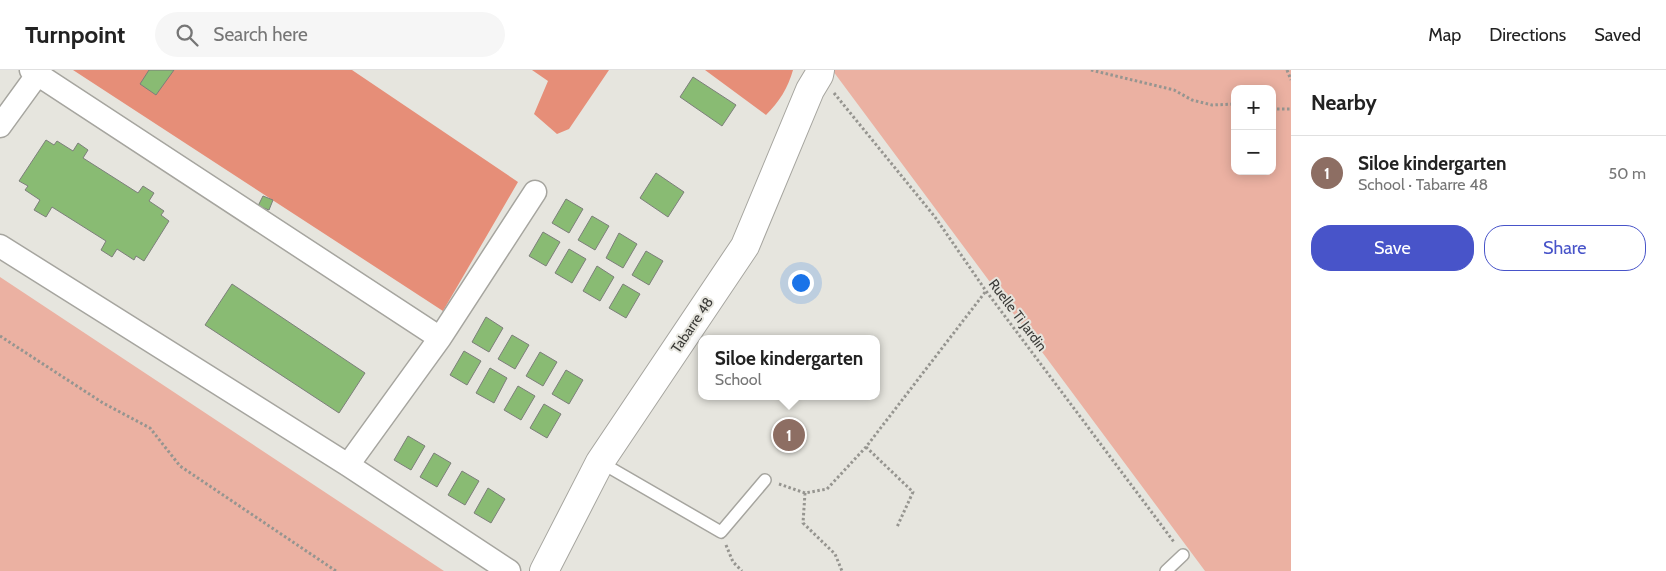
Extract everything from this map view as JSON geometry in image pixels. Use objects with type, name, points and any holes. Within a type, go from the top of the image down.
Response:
[{"type":"street","points":[[0,126],[34,72],[440,338]]},
{"type":"street","name":"Tabarre 48","points":[[544,571],[600,462],[745,246],[810,90],[820,73]]},
{"type":"street","points":[[348,464],[440,338],[535,192]]},
{"type":"street","points":[[0,246],[348,464],[509,571]]},
{"type":"lane","points":[[600,462],[722,532],[765,480]]},
{"type":"lane","points":[[1166,571],[1183,555]]},
{"type":"path","points":[[1091,70],[1174,90],[1192,100],[1212,105],[1231,104]]},
{"type":"path","points":[[1287,70],[1291,80]]},
{"type":"path","name":"Ruelle Ti Jardin","points":[[820,73],[936,217],[986,291],[1183,555]]},
{"type":"path","points":[[1276,109],[1291,109]]},
{"type":"path","points":[[765,480],[805,493],[827,490],[866,447],[986,291]]},
{"type":"path","points":[[0,336],[103,403],[150,428],[180,466],[336,571]]},
{"type":"path","points":[[866,447],[913,492],[897,527]]},
{"type":"path","points":[[805,493],[803,523],[834,554],[842,571]]},
{"type":"path","points":[[722,532],[733,562],[742,571]]},
{"type":"shaded area","points":[[73,70],[352,70],[518,182],[443,311]]},
{"type":"shaded area","points":[[532,70],[609,70],[569,129],[557,134],[534,114],[548,81]]},
{"type":"shaded area","points":[[705,70],[793,70],[789,83],[766,115]]},
{"type":"shaded area","points":[[834,70],[1291,70],[1291,571],[1205,571]]},
{"type":"shaded area","points":[[0,277],[444,571],[0,571]]},
{"type":"building","points":[[149,70],[174,70],[156,95],[140,84]]},
{"type":"building","points":[[693,77],[736,105],[722,126],[680,97]]},
{"type":"building","points":[[46,140],[54,145],[57,141],[73,151],[78,143],[88,150],[83,158],[138,193],[143,186],[154,193],[149,201],[164,211],[161,215],[169,221],[144,261],[136,256],[134,260],[117,249],[112,257],[101,250],[106,241],[52,207],[46,217],[34,210],[40,200],[25,190],[28,186],[19,181]]},
{"type":"building","points":[[656,173],[684,192],[668,217],[640,198]]},
{"type":"building","points":[[263,196],[273,200],[269,210],[258,206]]},
{"type":"building","points":[[566,199],[583,209],[569,233],[552,223]]},
{"type":"building","points":[[592,216],[609,226],[595,250],[578,240]]},
{"type":"building","points":[[543,232],[560,242],[546,266],[529,256]]},
{"type":"building","points":[[619,233],[637,244],[623,268],[606,258]]},
{"type":"building","points":[[569,249],[586,259],[572,283],[555,273]]},
{"type":"building","points":[[646,251],[663,261],[649,285],[632,275]]},
{"type":"building","points":[[597,266],[614,277],[600,301],[583,291]]},
{"type":"building","points":[[232,284],[365,373],[339,413],[205,325]]},
{"type":"building","points":[[623,284],[640,294],[626,318],[609,308]]},
{"type":"building","points":[[486,317],[503,328],[489,352],[472,342]]},
{"type":"building","points":[[512,335],[529,345],[515,369],[498,359]]},
{"type":"building","points":[[464,351],[481,361],[467,385],[450,375]]},
{"type":"building","points":[[540,352],[557,362],[543,386],[526,376]]},
{"type":"building","points":[[490,368],[507,378],[494,403],[476,393]]},
{"type":"building","points":[[566,370],[583,380],[569,404],[552,394]]},
{"type":"building","points":[[518,386],[535,396],[521,420],[504,410]]},
{"type":"building","points":[[544,404],[561,414],[547,438],[530,428]]},
{"type":"building","points":[[408,436],[425,446],[411,470],[394,460]]},
{"type":"building","points":[[434,453],[451,463],[437,487],[420,477]]},
{"type":"building","points":[[462,471],[479,481],[465,505],[448,495]]},
{"type":"building","points":[[488,488],[505,499],[491,523],[474,513]]},
{"type":"place","name":"Siloe kindergarten","points":[[789,435]]}]
